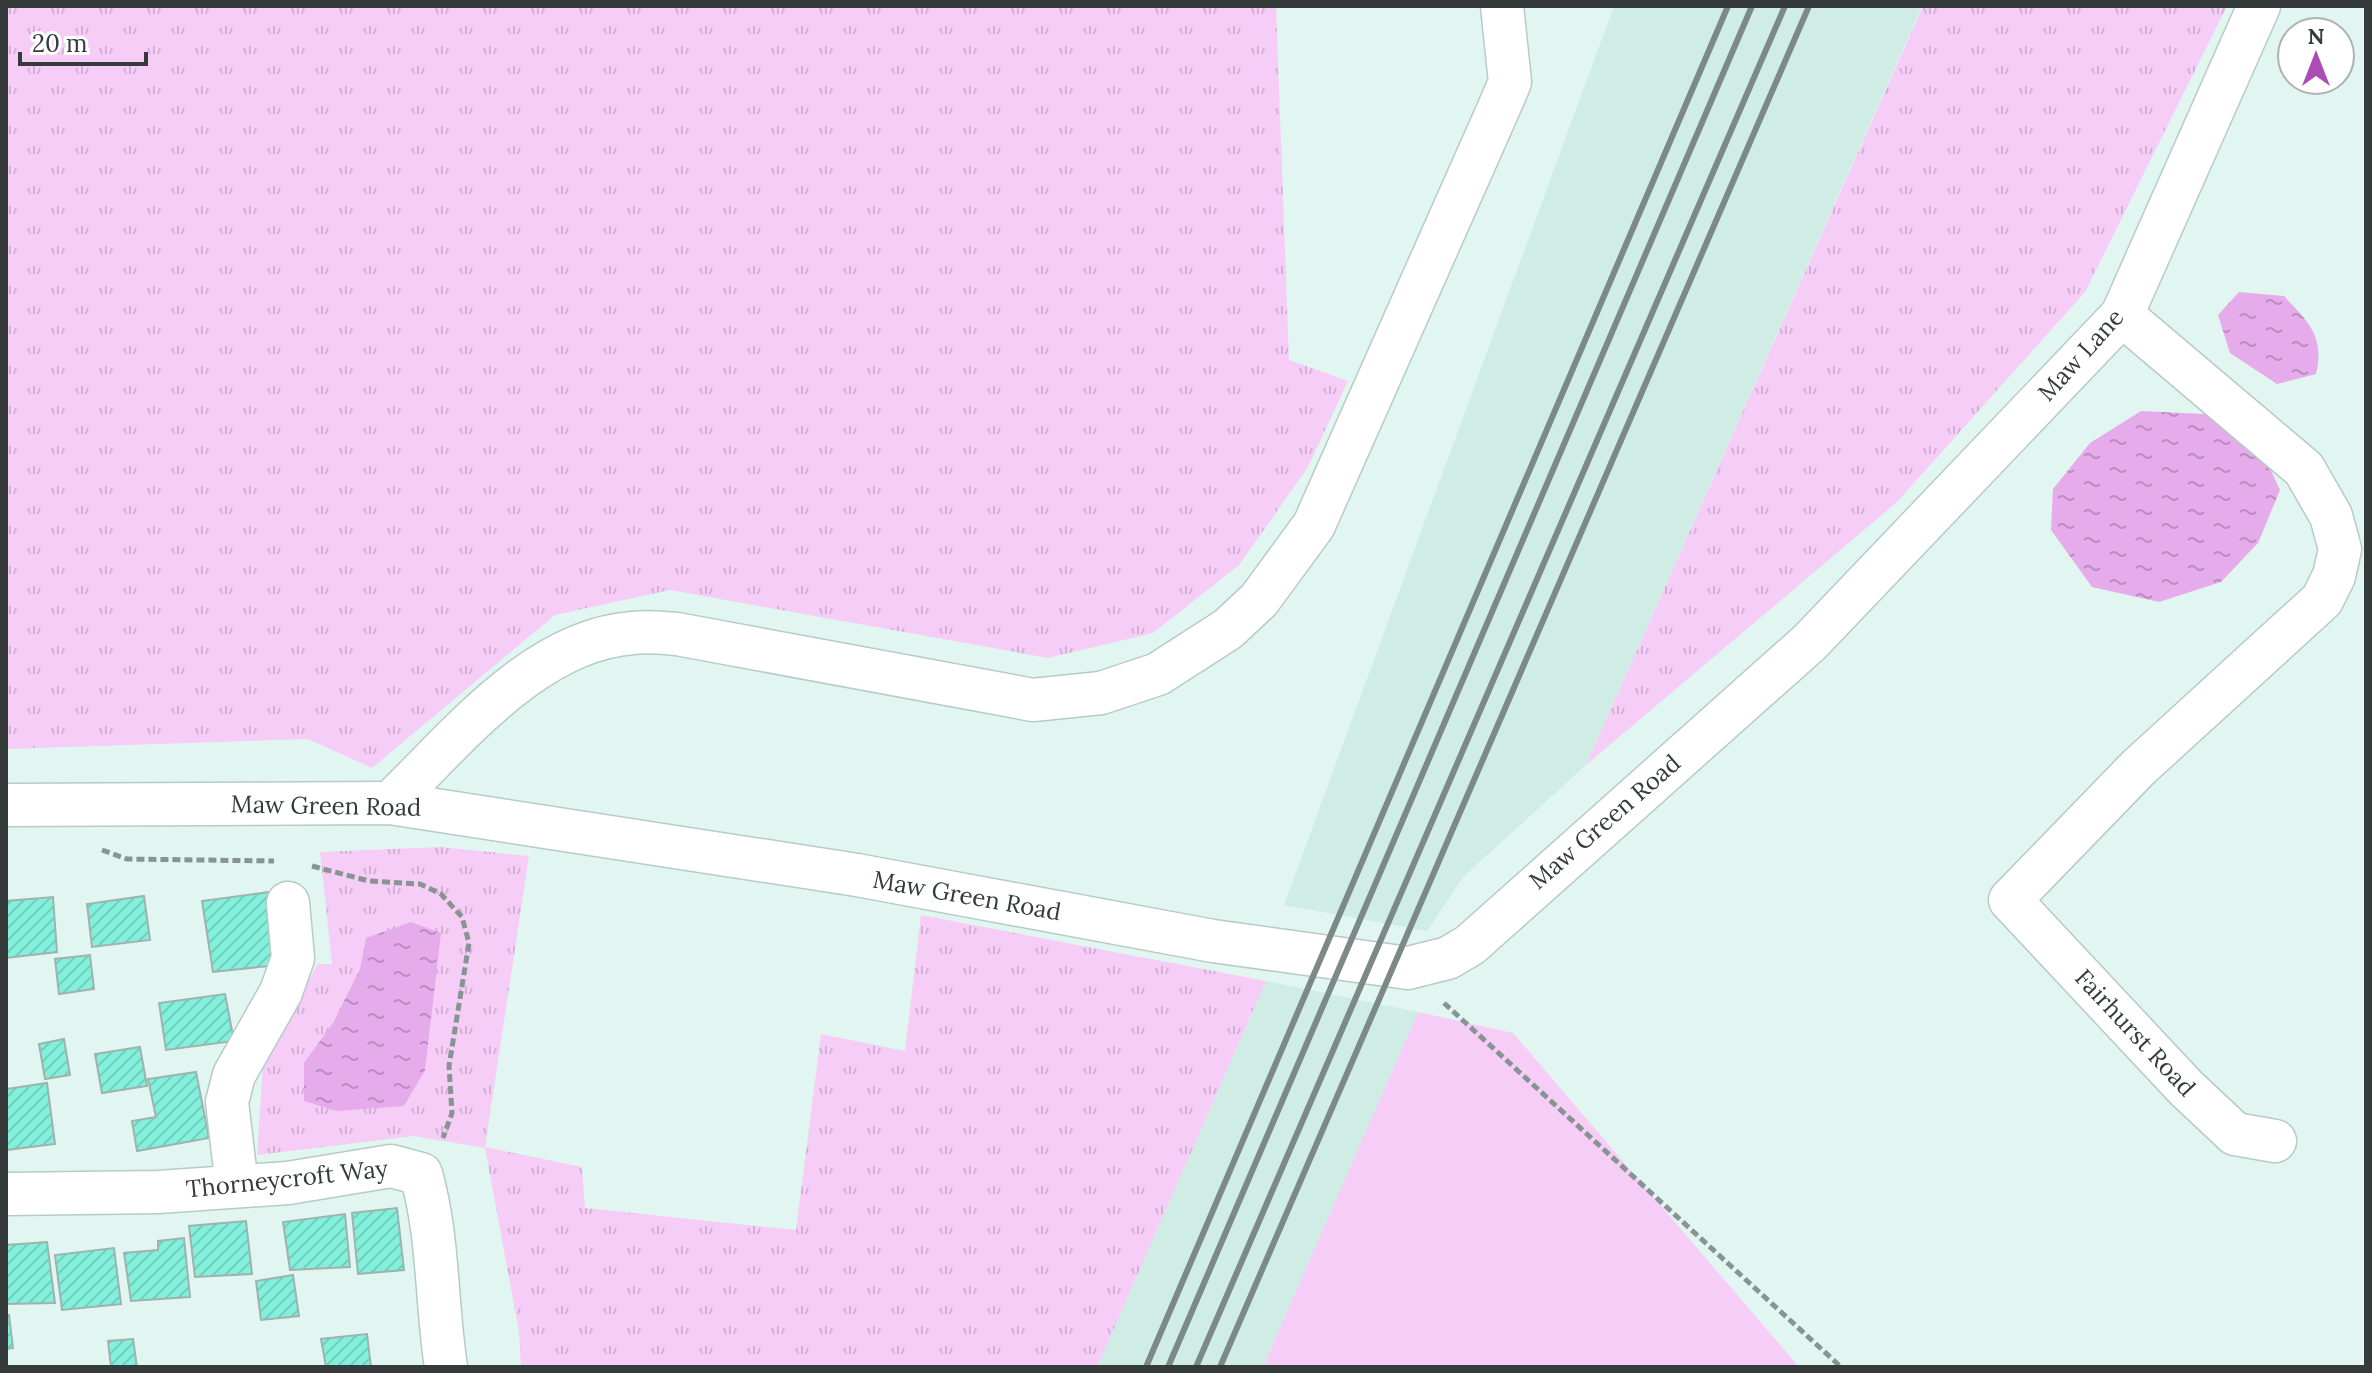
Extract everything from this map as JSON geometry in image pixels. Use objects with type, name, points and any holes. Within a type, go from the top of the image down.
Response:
[{"type":"street","points":[[390,803],[529,672],[592,642],[633,633],[677,634],[1033,700],[1101,693],[1158,674],[1228,629],[1259,600],[1314,525],[1498,110],[1510,82],[1502,6]]},
{"type":"street","name":"Maw Lane","points":[[1810,642],[2122,315],[2259,6]]},
{"type":"street","points":[[2122,315],[2304,469],[2353,548]]},
{"type":"street","name":"Fairhurst Road","points":[[2275,1141],[2235,1134],[2186,1088],[2010,900],[2139,767],[2322,600],[2353,548]]},
{"type":"street","name":"Maw Green Road","points":[[6,805],[390,803],[857,875],[1213,941],[1408,968],[1448,958],[1470,945],[1810,642]]},
{"type":"street","points":[[237,1186],[227,1102],[234,1075],[281,992],[293,958],[288,903]]},
{"type":"street","name":"Thorneycroft Way","points":[[6,1194],[119,1193],[288,1183],[391,1166],[421,1174],[433,1215],[446,1367]]},
{"type":"path","points":[[1462,1020],[1841,1367]]},
{"type":"shaded area","points":[[1614,6],[1922,6],[1586,765],[1463,877],[1427,931],[1284,905]]},
{"type":"shaded area","points":[[1266,981],[1418,1012],[1263,1367],[1097,1367]]},
{"type":"green space","points":[[6,6],[1276,6],[1289,360],[1348,381],[1308,467],[1239,565],[1153,633],[1048,658],[670,590],[555,615],[372,768],[308,739],[6,749]]},
{"type":"green space","points":[[1923,6],[2227,6],[2085,292],[1897,502],[1586,765]]},
{"type":"green space","points":[[440,847],[529,856],[485,1147],[582,1167],[585,1208],[796,1230],[821,1034],[905,1051],[921,915],[1266,981],[1097,1367],[521,1367],[519,1332],[485,1148],[414,1136],[257,1155],[263,1064],[318,964],[332,964],[320,852]]},
{"type":"green space","points":[[1418,1012],[1513,1033],[1799,1367],[1263,1367]]},
{"type":"water","points":[[2239,292],[2284,296],[2307,322],[2316,339],[2316,374],[2277,384],[2230,353],[2218,315]]},
{"type":"water","points":[[2141,411],[2204,414],[2255,436],[2280,490],[2258,543],[2221,582],[2159,602],[2092,587],[2051,530],[2053,489],[2090,443]]},
{"type":"water","points":[[411,922],[441,933],[425,1070],[404,1106],[337,1111],[304,1101],[304,1063],[333,1023],[360,969],[366,938]]},
{"type":"building","points":[[270,892],[278,965],[213,972],[202,901]]},
{"type":"building","points":[[144,896],[150,940],[92,947],[87,904]]},
{"type":"building","points":[[53,897],[57,952],[6,958],[6,901]]},
{"type":"building","points":[[90,955],[94,989],[59,994],[55,959]]},
{"type":"building","points":[[225,994],[234,1041],[166,1050],[159,1003]]},
{"type":"building","points":[[64,1039],[70,1075],[45,1079],[39,1044]]},
{"type":"building","points":[[140,1047],[147,1086],[102,1093],[95,1054]]},
{"type":"building","points":[[196,1072],[209,1138],[137,1151],[132,1121],[156,1117],[148,1079]]},
{"type":"building","points":[[47,1083],[55,1144],[6,1150],[6,1089]]},
{"type":"building","points":[[397,1208],[404,1270],[358,1274],[352,1213]]},
{"type":"building","points":[[345,1214],[350,1267],[290,1270],[283,1222]]},
{"type":"building","points":[[246,1221],[252,1274],[195,1277],[189,1226]]},
{"type":"building","points":[[184,1238],[190,1297],[131,1301],[124,1253],[158,1250],[158,1241]]},
{"type":"building","points":[[47,1242],[55,1303],[6,1304],[6,1245]]},
{"type":"building","points":[[114,1248],[121,1304],[62,1310],[55,1255]]},
{"type":"building","points":[[293,1275],[299,1316],[261,1320],[256,1281]]},
{"type":"building","points":[[6,1315],[9,1315],[13,1348],[6,1349]]},
{"type":"building","points":[[367,1334],[371,1367],[326,1367],[321,1339]]},
{"type":"building","points":[[133,1339],[137,1367],[111,1367],[108,1341]]},
{"type":"railway","points":[[1146,1367],[1728,6]]},
{"type":"railway","points":[[1168,1367],[1752,6]]},
{"type":"railway","points":[[1196,1367],[1785,6]]},
{"type":"railway","points":[[1220,1367],[1809,6]]}]
